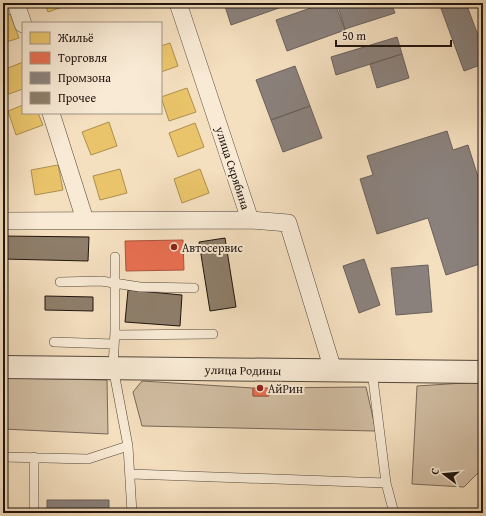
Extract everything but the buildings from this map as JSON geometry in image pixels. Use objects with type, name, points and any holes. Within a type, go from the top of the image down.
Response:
[{"type":"street","points":[[16,3],[22,22]]},
{"type":"street","name":"улица Скрябина","points":[[178,3],[250,220],[288,223],[333,370]]},
{"type":"street","points":[[51,114],[85,220]]},
{"type":"street","points":[[3,221],[250,220]]},
{"type":"street","name":"улица Родины","points":[[3,367],[483,372]]},
{"type":"lane","points":[[115,257],[115,340],[113,367],[128,446],[132,513]]},
{"type":"lane","points":[[60,282],[101,281],[114,285],[140,287],[194,288]]},
{"type":"lane","points":[[54,342],[213,334]]},
{"type":"lane","points":[[372,370],[386,483],[394,513]]},
{"type":"lane","points":[[3,457],[88,459],[128,446]]},
{"type":"lane","points":[[34,458],[34,513]]},
{"type":"lane","points":[[130,474],[386,483]]},
{"type":"shaded area","points":[[3,378],[107,380],[108,434],[3,429]]},
{"type":"shaded area","points":[[142,381],[253,388],[253,396],[268,396],[269,388],[366,387],[376,431],[142,426],[133,392]]},
{"type":"shaded area","points":[[479,382],[480,471],[464,487],[412,484],[417,386]]},
{"type":"place","name":"Автосервис","points":[[174,247]]},
{"type":"place","name":"АйРин","points":[[260,388]]}]
